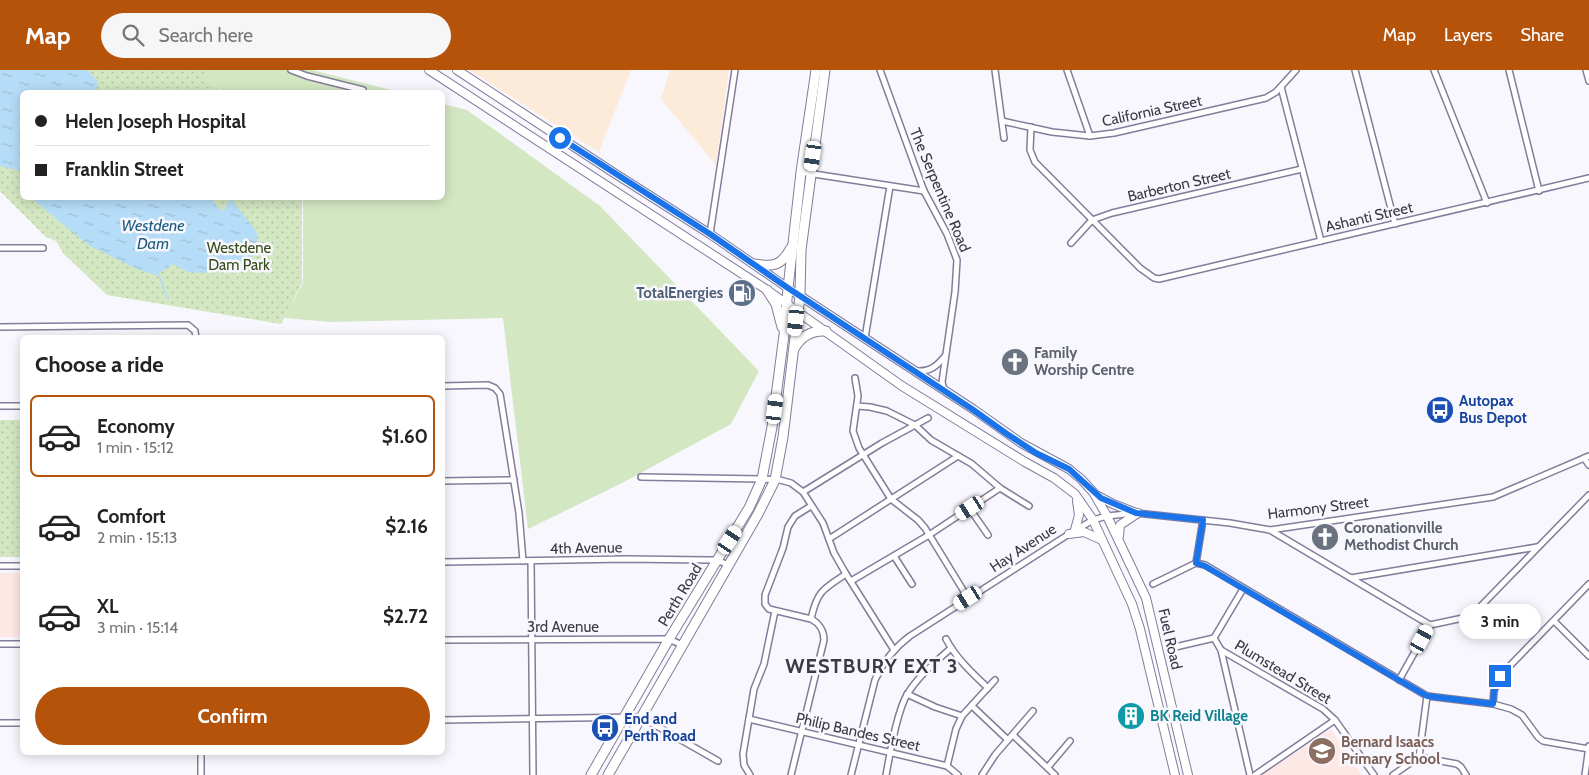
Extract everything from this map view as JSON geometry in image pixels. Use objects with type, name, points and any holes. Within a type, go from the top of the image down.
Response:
[{"type":"main road","points":[[429,70],[787,303],[902,386],[1054,478],[1075,494],[1093,520]]},
{"type":"main road","points":[[457,70],[710,234],[1020,443],[1069,469],[1093,492],[1108,502],[1137,513]]},
{"type":"main road","points":[[806,172],[816,70]]},
{"type":"main road","points":[[806,172],[825,70]]},
{"type":"main road","name":"Perth Road","points":[[591,775],[669,639],[749,508],[762,479],[772,427],[793,245],[806,172]]},
{"type":"main road","name":"Perth Road","points":[[608,775],[758,514],[775,480],[783,437],[800,296],[806,172]]},
{"type":"main road","points":[[754,264],[767,266],[778,264],[785,258],[793,245]]},
{"type":"main road","points":[[767,290],[776,304],[784,334]]},
{"type":"main road","points":[[793,352],[804,336],[816,331],[826,331]]},
{"type":"main road","points":[[1093,492],[1107,516]]},
{"type":"main road","points":[[1075,494],[1080,511],[1072,532],[1084,532],[1104,541]]},
{"type":"main road","points":[[1119,540],[1118,532],[1120,525],[1137,513]]},
{"type":"main road","name":"Fuel Road","points":[[1107,516],[1142,589],[1148,607],[1188,775]]},
{"type":"main road","name":"Fuel Road","points":[[1093,520],[1125,586],[1140,629],[1175,775]]},
{"type":"street","points":[[291,70],[363,90]]},
{"type":"street","points":[[710,234],[735,70]]},
{"type":"street","name":"The Serpentine Road","points":[[880,70],[924,190],[955,254],[957,266],[955,292],[942,382],[944,390]]},
{"type":"street","points":[[995,70],[1004,138]]},
{"type":"street","points":[[1066,70],[1090,136]]},
{"type":"street","name":"California Street","points":[[1002,121],[1052,132],[1090,136],[1114,133],[1260,100],[1271,95],[1281,87],[1296,70]]},
{"type":"street","points":[[1355,70],[1395,224]]},
{"type":"street","points":[[1434,70],[1487,203]]},
{"type":"street","points":[[1509,70],[1539,191]]},
{"type":"street","points":[[1586,70],[1589,81]]},
{"type":"street","points":[[1281,87],[1321,241]]},
{"type":"street","points":[[1031,128],[1030,150],[1035,162],[1092,220]]},
{"type":"street","name":"Barberton Street","points":[[1071,243],[1092,220],[1112,213],[1302,169]]},
{"type":"street","points":[[806,172],[924,190]]},
{"type":"street","name":"Ashanti Street","points":[[1092,220],[1140,268],[1154,278],[1163,279],[1589,178]]},
{"type":"street","points":[[865,338],[890,186]]},
{"type":"street","points":[[0,248],[43,248]]},
{"type":"street","points":[[0,327],[188,325],[195,335]]},
{"type":"street","points":[[914,371],[923,372],[934,368],[946,356]]},
{"type":"street","points":[[855,378],[858,392],[853,431],[862,455],[891,499],[918,520],[968,598]]},
{"type":"street","points":[[445,386],[488,385],[495,388],[500,394],[521,523],[523,561]]},
{"type":"street","points":[[0,406],[20,406]]},
{"type":"street","points":[[857,406],[887,411],[916,425],[931,440],[978,468],[1000,488],[1029,506]]},
{"type":"street","points":[[803,492],[862,455],[928,418]]},
{"type":"street","points":[[829,539],[958,456]]},
{"type":"street","points":[[1587,457],[1589,465]]},
{"type":"street","name":"Harmony Street","points":[[1107,516],[1137,513],[1230,523],[1270,530],[1494,497],[1587,457]]},
{"type":"street","points":[[641,477],[762,479],[791,483],[803,492],[823,523],[834,553],[894,650]]},
{"type":"street","points":[[445,481],[514,480]]},
{"type":"street","points":[[851,582],[929,535],[1000,488]]},
{"type":"street","points":[[1270,530],[1430,625],[1463,618],[1471,614],[1589,494]]},
{"type":"street","points":[[791,775],[824,640],[818,624],[811,619],[775,611],[767,607],[765,595],[788,527],[796,516],[811,506]]},
{"type":"street","points":[[970,508],[988,535]]},
{"type":"street","name":"Hay Avenue","points":[[851,775],[874,680],[894,650],[910,636],[1072,532],[1093,520],[1107,516]]},
{"type":"street","points":[[1196,563],[1203,520]]},
{"type":"street","points":[[1351,578],[1538,547]]},
{"type":"street","points":[[894,556],[912,584]]},
{"type":"street","name":"4th Avenue","points":[[445,562],[625,559],[717,560],[728,565]]},
{"type":"street","points":[[531,561],[533,775]]},
{"type":"street","points":[[1153,584],[1196,563],[1205,566],[1427,696],[1493,704],[1511,709],[1522,715],[1532,730],[1544,741],[1589,748],[1585,775]]},
{"type":"street","points":[[0,566],[20,566]]},
{"type":"street","points":[[811,619],[814,602],[819,594],[846,574]]},
{"type":"street","points":[[1493,704],[1494,691],[1500,676],[1589,584]]},
{"type":"street","points":[[1171,648],[1214,638],[1243,589]]},
{"type":"street","points":[[750,775],[742,759],[754,689],[764,664],[775,611]]},
{"type":"street","points":[[1554,621],[1589,656]]},
{"type":"street","points":[[1399,680],[1430,625]]},
{"type":"street","name":"Plumstead Street","points":[[1214,638],[1221,650],[1323,709],[1335,720],[1374,775]]},
{"type":"street","name":"3rd Avenue","points":[[445,640],[669,639],[682,645]]},
{"type":"street","points":[[946,639],[951,648],[988,688]]},
{"type":"street","points":[[0,644],[20,644]]},
{"type":"street","points":[[886,775],[901,709],[907,694],[922,675],[951,648]]},
{"type":"street","points":[[1221,650],[1250,775]]},
{"type":"street","points":[[947,766],[956,729],[962,716],[995,680]]},
{"type":"street","points":[[907,694],[935,708],[962,716]]},
{"type":"street","points":[[1419,757],[1427,696]]},
{"type":"street","points":[[972,706],[1008,740]]},
{"type":"street","points":[[982,775],[990,762],[1033,711]]},
{"type":"street","points":[[445,720],[641,717],[718,761]]},
{"type":"street","name":"Philip Bandes Street","points":[[749,719],[947,766],[958,775]]},
{"type":"street","points":[[1255,775],[1335,720]]},
{"type":"street","points":[[0,723],[20,723]]},
{"type":"street","points":[[1013,735],[1055,775]]},
{"type":"street","points":[[1048,767],[1070,741]]},
{"type":"street","points":[[201,755],[201,775]]},
{"type":"street","points":[[1393,775],[1419,757],[1457,764],[1466,774]]},
{"type":"shaded area","points":[[469,70],[631,70],[600,153]]},
{"type":"shaded area","points":[[670,70],[729,70],[716,165],[661,99]]},
{"type":"shaded area","points":[[0,573],[20,573],[20,637],[0,637]]},
{"type":"shaded area","name":"Bernard Isaacs Primary School","points":[[1331,729],[1362,775],[1264,775],[1264,774]]},
{"type":"green space","name":"Westdene Dam Park","points":[[0,70],[210,70],[207,79],[220,90],[20,90],[20,200],[302,200],[302,283],[281,324],[107,295],[63,253],[56,241],[46,237],[0,191]]},
{"type":"green space","points":[[210,70],[312,70],[391,90],[221,90],[207,79]]},
{"type":"green space","points":[[445,104],[467,110],[600,206],[759,371],[731,424],[622,483],[528,529],[503,318],[330,322],[284,318],[303,283],[303,200],[445,200]]},
{"type":"green space","points":[[0,420],[20,420],[20,557],[0,557]]},
{"type":"water","points":[[0,70],[87,70],[98,81],[96,90],[20,90],[20,172],[0,166]]},
{"type":"water","name":"Westdene Dam","points":[[33,200],[212,200],[218,208],[224,211],[229,200],[232,200],[257,232],[257,255],[205,273],[188,272],[173,264],[156,275],[137,269],[88,245]]},
{"type":"waterway","points":[[158,273],[168,299]]},
{"type":"place","name":"TotalEnergies","points":[[742,293]]},
{"type":"place","name":"Family Worship Centre","points":[[1015,362]]},
{"type":"place","name":"Autopax Bus Depot","points":[[1440,410]]},
{"type":"place","name":"Coronationville Methodist Church","points":[[1325,537]]},
{"type":"place","name":"BK Reid Village","points":[[1131,716]]},
{"type":"place","name":"End and Perth Road","points":[[605,728]]},
{"type":"place","name":"Bernard Isaacs Primary School","points":[[1322,751]]},
{"type":"district","name":"WESTBURY EXT 3","points":[[872,666]]},
{"type":"route","points":[[560,138],[710,234],[788,288],[972,409],[994,426],[1036,453],[1069,469],[1101,498],[1136,513],[1203,520],[1196,563],[1205,566],[1399,680],[1427,696],[1493,704],[1494,691],[1500,676]]}]
